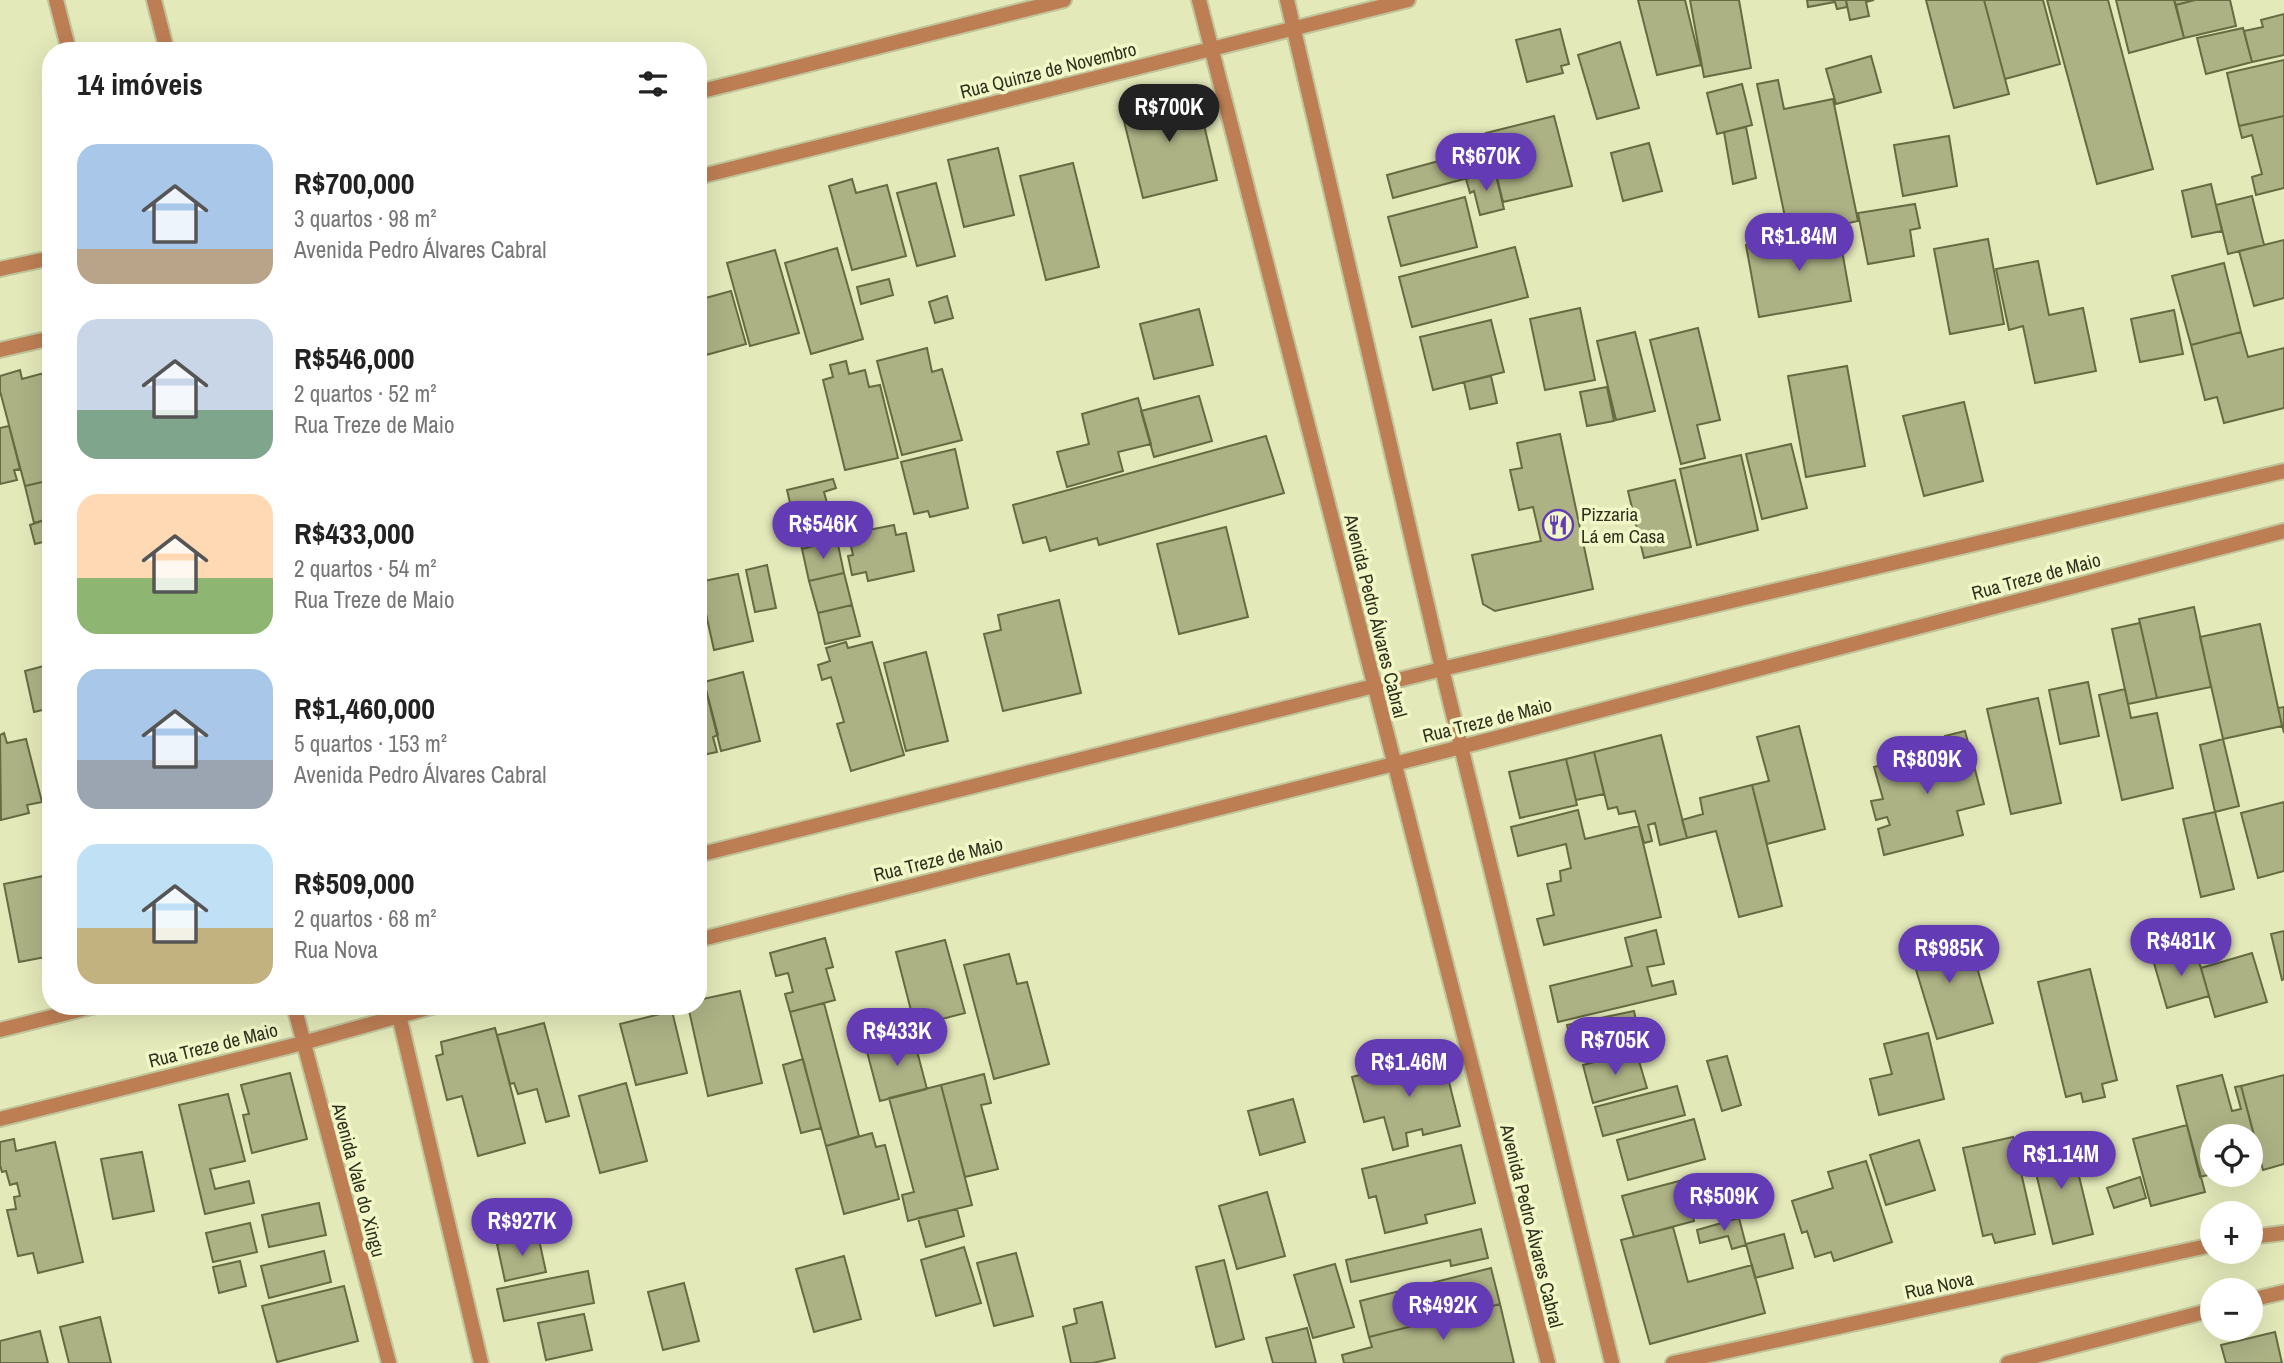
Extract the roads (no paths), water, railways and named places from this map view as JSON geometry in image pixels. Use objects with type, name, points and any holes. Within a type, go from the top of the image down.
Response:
[{"type":"street","points":[[56,0],[67,42]]},
{"type":"street","points":[[154,0],[165,42]]},
{"type":"street","points":[[707,90],[1064,0]]},
{"type":"street","name":"Avenida Pedro Álvares Cabral","points":[[1199,0],[1548,1363]]},
{"type":"street","points":[[1287,0],[1442,668],[1612,1363]]},
{"type":"street","name":"Rua Quinze de Novembro","points":[[707,175],[1408,0]]},
{"type":"street","points":[[0,270],[42,260]]},
{"type":"street","points":[[0,350],[42,340]]},
{"type":"street","points":[[707,853],[1442,668],[2284,471]]},
{"type":"street","name":"Rua Treze de Maio","points":[[707,938],[1461,747],[2284,531]]},
{"type":"street","points":[[0,1030],[59,1015]]},
{"type":"street","name":"Avenida Vale do Xingu","points":[[296,1015],[388,1363]]},
{"type":"street","name":"Rua Treze de Maio","points":[[0,1119],[303,1043],[386,1015]]},
{"type":"street","points":[[399,1015],[481,1363]]},
{"type":"street","points":[[2263,1235],[2284,1233]]},
{"type":"street","name":"Rua Nova","points":[[1674,1363],[2200,1248]]},
{"type":"street","points":[[2263,1297],[2284,1292]]},
{"type":"street","points":[[2008,1363],[2200,1313]]},
{"type":"place","name":"Pizzaria Lá em Casa","points":[[1558,525]]}]
